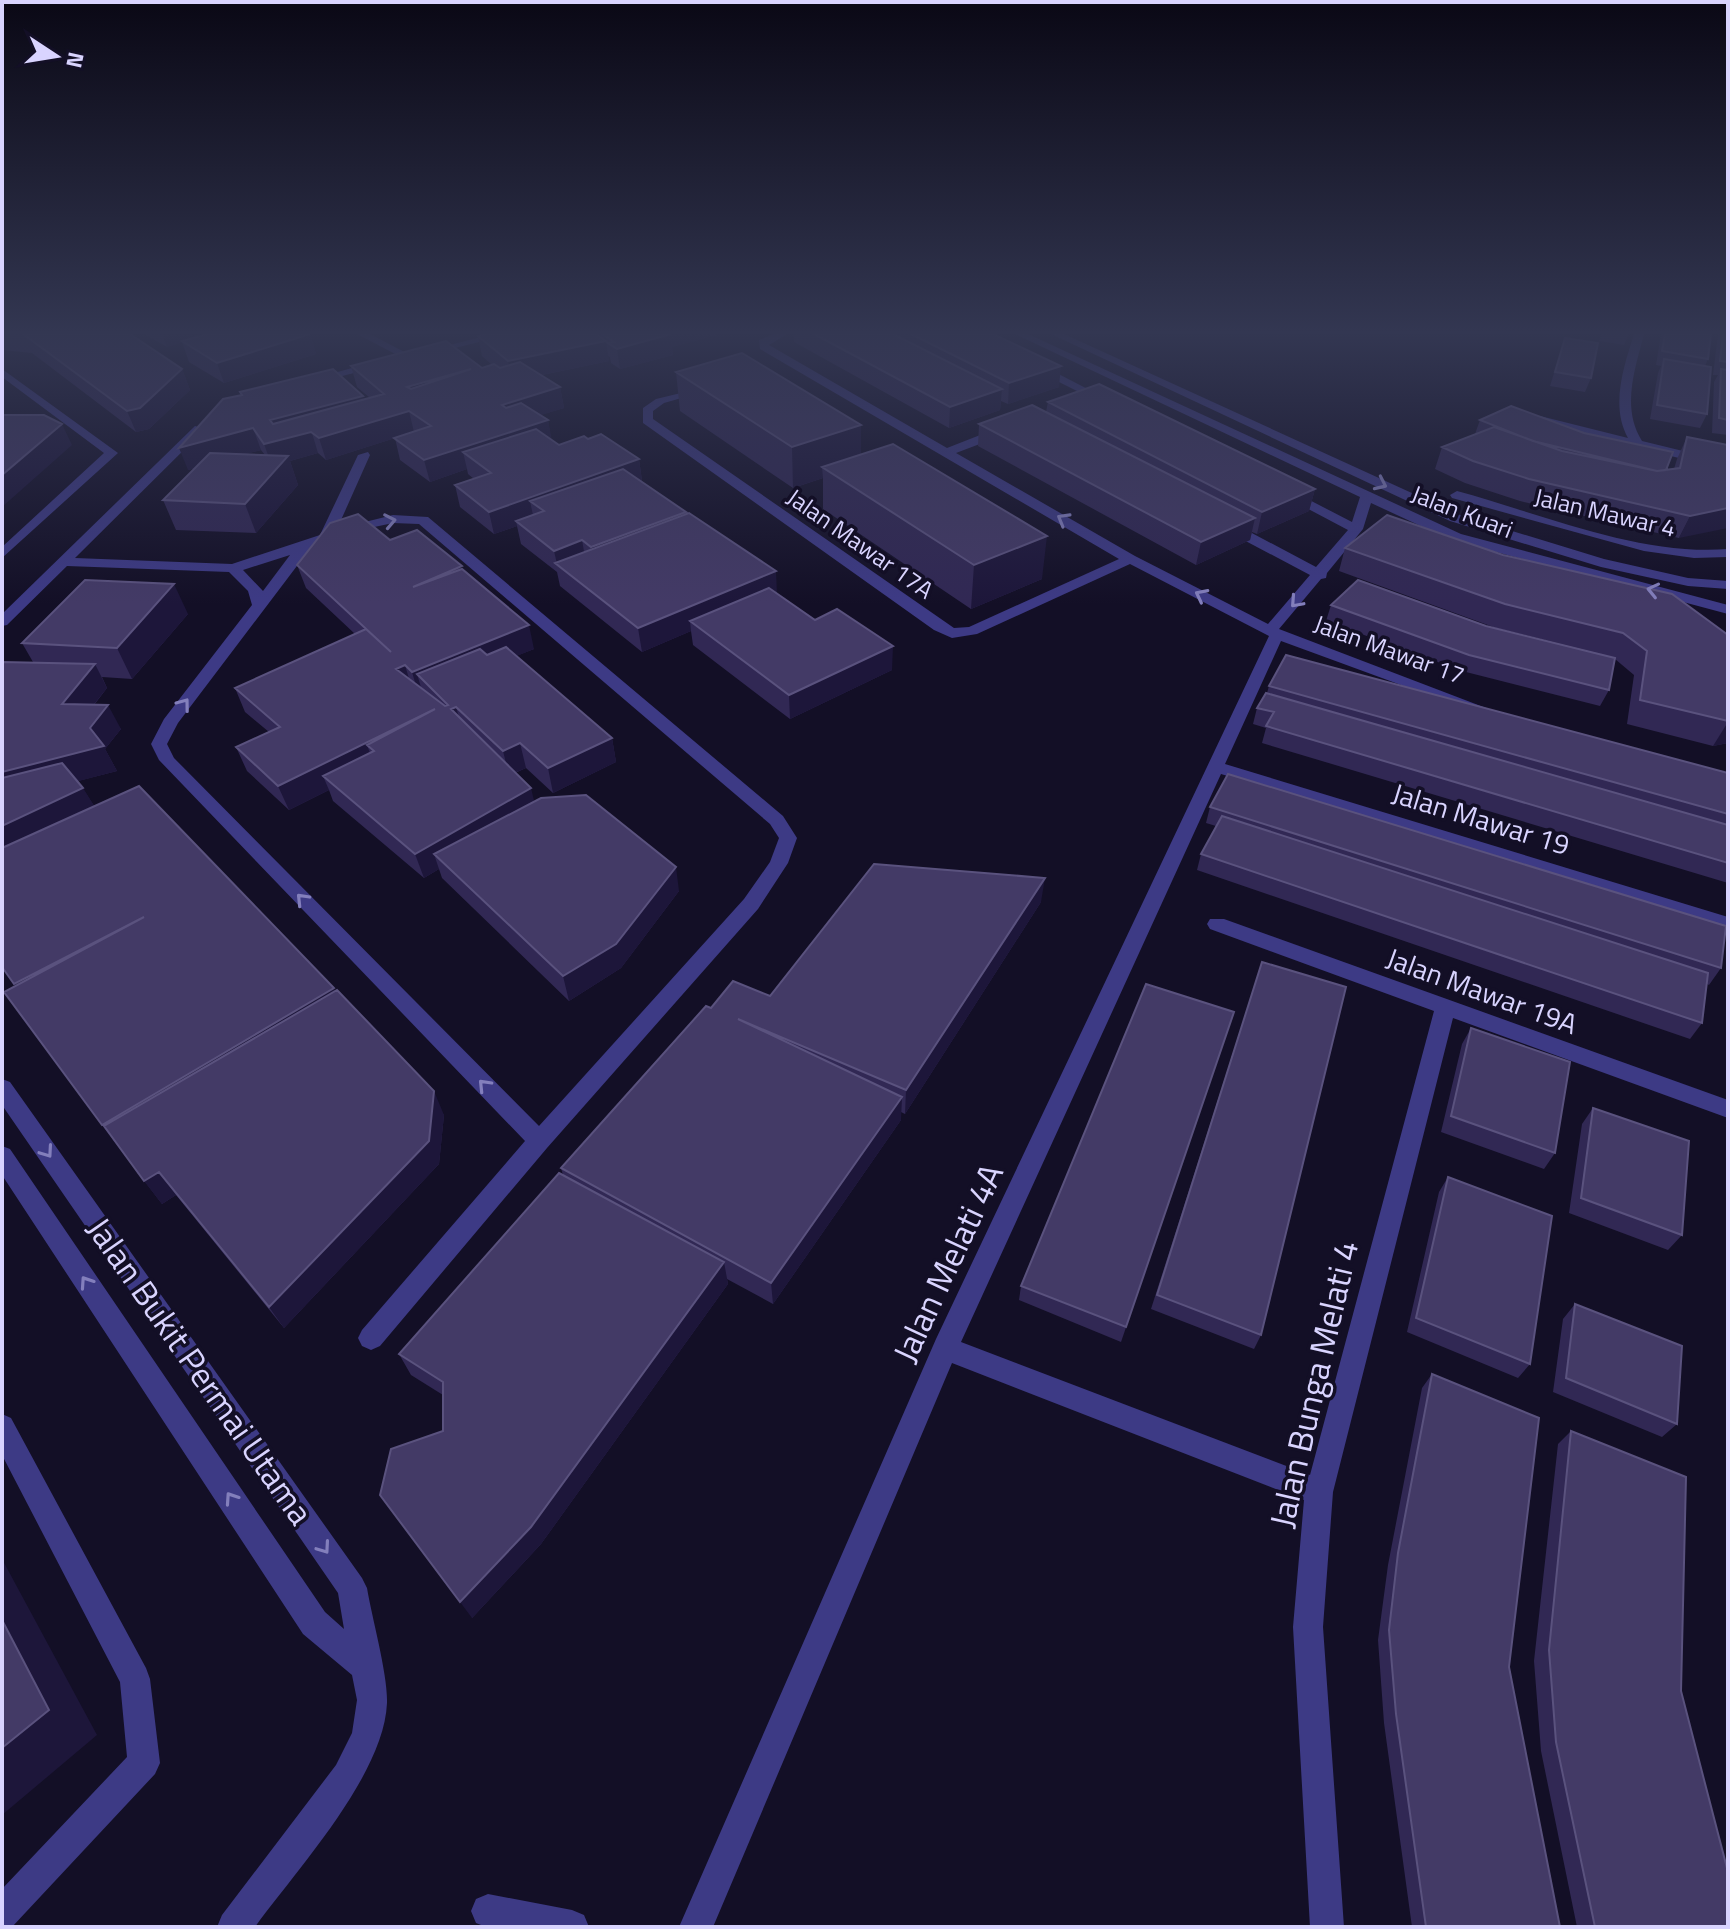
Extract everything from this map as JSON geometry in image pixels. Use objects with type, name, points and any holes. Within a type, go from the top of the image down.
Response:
[{"type":"street","points":[[2,554],[112,453],[73,424]]},
{"type":"street","points":[[2,622],[203,424]]},
{"type":"street","name":"Jalan Mawar 17A","points":[[653,424],[939,627],[952,633],[972,631],[1130,559]]},
{"type":"street","points":[[896,424],[1130,559],[1274,632]]},
{"type":"street","name":"Jalan Kuari","points":[[1213,424],[1456,537],[1728,610]]},
{"type":"street","name":"Jalan Kuari","points":[[1251,424],[1455,518],[1601,563],[1661,577],[1728,585]]},
{"type":"street","points":[[1555,424],[1728,466]]},
{"type":"street","points":[[1626,424],[1639,446]]},
{"type":"street","points":[[947,452],[1016,426]]},
{"type":"street","points":[[326,537],[364,455]]},
{"type":"street","points":[[1274,487],[1364,528]]},
{"type":"street","name":"Jalan Mawar 4","points":[[1457,495],[1657,550],[1686,554],[1728,553]]},
{"type":"street","name":"Jalan Mawar 17","points":[[1367,496],[1364,528],[1274,632],[1417,688],[1491,712]]},
{"type":"street","points":[[1455,518],[1474,501]]},
{"type":"street","points":[[1210,516],[1321,575]]},
{"type":"street","points":[[65,562],[233,568],[304,547],[326,537],[397,519],[423,520],[777,820],[788,838],[779,863],[751,904],[539,1141],[371,1338]]},
{"type":"street","points":[[1387,525],[1418,521]]},
{"type":"street","points":[[1456,537],[1452,549],[1459,556]]},
{"type":"street","points":[[304,547],[170,722],[159,744],[167,760],[539,1141]]},
{"type":"street","points":[[233,568],[255,590],[259,605]]},
{"type":"street","name":"Jalan Melati 4A","points":[[696,1927],[945,1348],[1217,767],[1274,632]]},
{"type":"street","name":"Jalan Mawar 19","points":[[1217,767],[1728,924]]},
{"type":"street","name":"Jalan Mawar 19A","points":[[1217,924],[1728,1109]]},
{"type":"street","name":"Jalan Bunga Melati 4","points":[[1327,1927],[1308,1627],[1319,1492],[1445,1008]]},
{"type":"street","name":"Jalan Bukit Permai Utama","points":[[2,1088],[352,1588],[372,1700],[367,1736],[347,1776],[234,1927]]},
{"type":"street","name":"Jalan Bukit Permai Utama","points":[[2,1156],[314,1623],[366,1667]]},
{"type":"street","points":[[945,1348],[1319,1492]]},
{"type":"street","points":[[2,1427],[135,1679],[144,1763],[2,1914]]},
{"type":"street","points":[[488,1911],[572,1927]]},
{"type":"building","points":[[2,424],[62,424],[2,475]]},
{"type":"building","points":[[201,424],[366,424],[319,438],[311,432],[264,444],[253,428],[179,448]]},
{"type":"building","points":[[428,424],[536,424],[424,460],[394,438],[431,426]]},
{"type":"building","points":[[756,424],[861,425],[792,447]]},
{"type":"building","points":[[979,424],[1070,424],[1255,518],[1201,542]]},
{"type":"building","points":[[1091,424],[1181,424],[1315,489],[1262,512]]},
{"type":"building","points":[[1490,424],[1560,424],[1584,433],[1673,452],[1666,470],[1657,471],[1533,441]]},
{"type":"building","points":[[1494,427],[1562,451],[1657,471],[1680,468],[1687,437],[1728,445],[1728,508],[1690,516],[1529,479],[1473,461],[1442,447]]},
{"type":"building","points":[[536,429],[559,445],[601,434],[639,459],[489,512],[455,485],[491,473],[463,452]]},
{"type":"building","points":[[893,444],[1047,536],[974,565],[822,467]]},
{"type":"building","points":[[210,453],[288,456],[245,504],[163,500]]},
{"type":"building","points":[[623,469],[686,512],[591,547],[582,540],[554,551],[516,521],[544,511],[530,501]]},
{"type":"building","points":[[689,513],[776,571],[638,628],[555,563]]},
{"type":"building","points":[[358,514],[390,540],[417,530],[462,566],[413,587],[462,569],[529,625],[412,672],[405,665],[396,669],[445,706],[448,705],[417,674],[480,649],[487,655],[506,647],[612,738],[548,768],[520,743],[503,751],[456,707],[451,709],[531,788],[415,854],[323,776],[374,751],[367,745],[435,709],[278,786],[236,747],[280,727],[235,688],[366,629],[391,652],[297,565],[330,523]]},
{"type":"building","points":[[1387,515],[1503,555],[1672,594],[1728,635],[1728,721],[1640,700],[1647,651],[1623,633],[1505,604],[1345,548]]},
{"type":"building","points":[[85,580],[174,584],[117,648],[22,643]]},
{"type":"building","points":[[1358,580],[1486,626],[1615,658],[1609,690],[1469,655],[1331,605]]},
{"type":"building","points":[[769,588],[815,620],[837,609],[893,646],[789,695],[690,621]]},
{"type":"building","points":[[1286,655],[1728,773],[1728,814],[1269,686]]},
{"type":"building","points":[[2,662],[95,664],[62,704],[108,705],[90,728],[104,746],[2,772]]},
{"type":"building","points":[[1266,693],[1728,825],[1728,863],[1266,726],[1274,712],[1257,708]]},
{"type":"building","points":[[62,763],[83,788],[2,826],[2,778]]},
{"type":"building","points":[[1228,774],[1726,926],[1721,968],[1210,807]]},
{"type":"building","points":[[139,786],[334,988],[102,1125],[4,992],[144,917],[14,984],[2,967],[2,848]]},
{"type":"building","points":[[586,795],[676,867],[616,944],[563,976],[434,854],[541,798]]},
{"type":"building","points":[[1222,816],[1708,973],[1702,1023],[1201,854]]},
{"type":"building","points":[[874,864],[1045,878],[906,1090],[738,1019],[902,1097],[771,1283],[561,1168],[706,1006],[711,1008],[733,981],[770,996]]},
{"type":"building","points":[[1262,962],[1346,987],[1261,1335],[1157,1295]]},
{"type":"building","points":[[1146,984],[1234,1012],[1126,1327],[1021,1286]]},
{"type":"building","points":[[337,990],[434,1091],[429,1141],[269,1307],[159,1172],[144,1181],[104,1126]]},
{"type":"building","points":[[1471,1028],[1570,1062],[1555,1153],[1451,1116]]},
{"type":"building","points":[[1593,1108],[1689,1141],[1682,1235],[1581,1198]]},
{"type":"building","points":[[559,1173],[724,1262],[531,1527],[460,1602],[380,1495],[391,1449],[443,1431],[443,1382],[399,1354]]},
{"type":"building","points":[[1448,1177],[1552,1216],[1530,1364],[1416,1318]]},
{"type":"building","points":[[1575,1304],[1682,1346],[1677,1424],[1566,1378]]},
{"type":"building","points":[[1432,1374],[1539,1418],[1509,1667],[1560,1927],[1426,1927],[1396,1714],[1389,1630],[1398,1553]]},
{"type":"building","points":[[1571,1431],[1686,1477],[1681,1691],[1728,1872],[1728,1927],[1595,1927],[1556,1742],[1549,1650]]},
{"type":"building","points":[[2,1620],[49,1710],[2,1748]]}]
